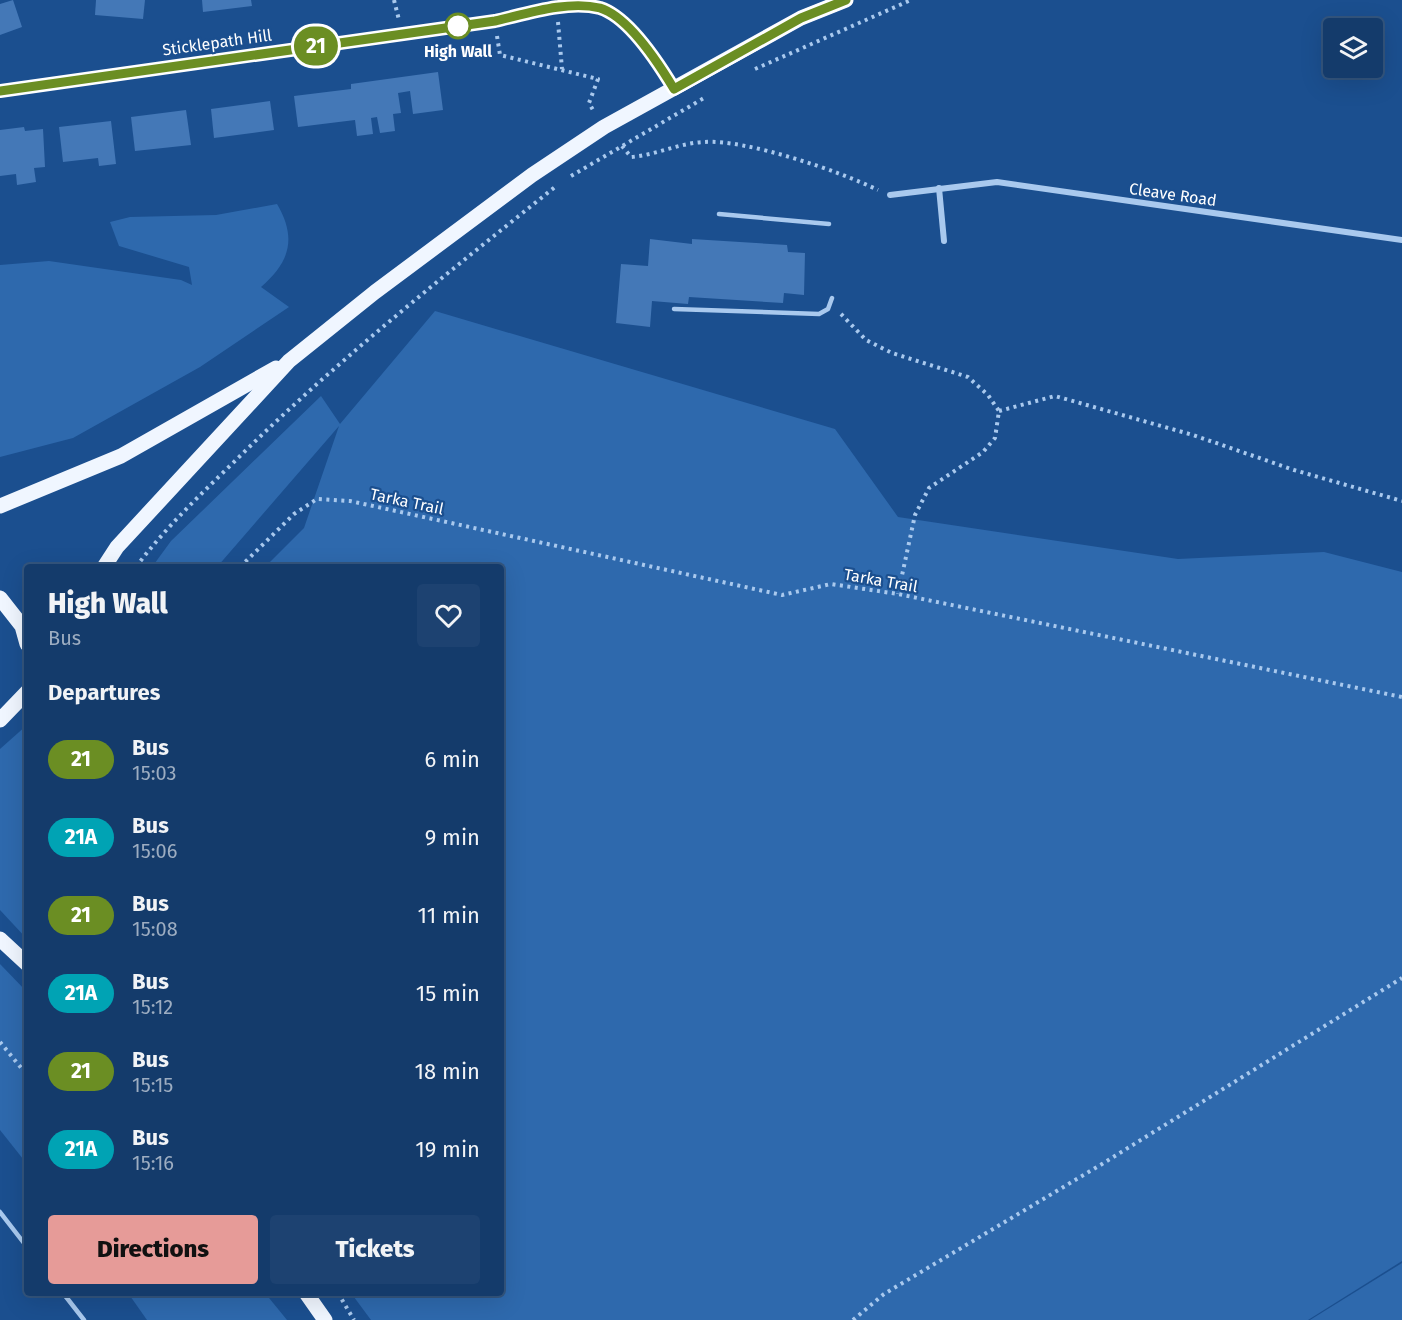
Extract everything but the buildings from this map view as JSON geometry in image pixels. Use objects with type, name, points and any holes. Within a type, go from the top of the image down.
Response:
[{"type":"main road","points":[[106,564],[117,547],[289,361],[375,292],[532,175],[604,128],[801,18],[846,0]]},
{"type":"main road","points":[[0,506],[121,456],[289,361]]},
{"type":"main road","points":[[0,598],[22,626],[24,633]]},
{"type":"main road","points":[[0,720],[24,695]]},
{"type":"main road","points":[[0,939],[24,961]]},
{"type":"main road","points":[[308,1296],[325,1320]]},
{"type":"street","name":"Sticklepath Hill","points":[[0,91],[495,21],[558,7],[600,8],[611,14],[643,44],[674,89]]},
{"type":"street","name":"Cleave Road","points":[[890,195],[998,182],[1402,240]]},
{"type":"street","points":[[939,188],[944,241]]},
{"type":"lane","points":[[719,214],[829,224]]},
{"type":"lane","points":[[674,309],[819,314],[828,309],[832,298]]},
{"type":"lane","points":[[0,1212],[24,1243]]},
{"type":"lane","points":[[65,1296],[84,1320]]},
{"type":"path","points":[[754,70],[911,0]]},
{"type":"path","points":[[558,7],[562,69]]},
{"type":"path","points":[[495,21],[500,55],[598,79],[589,103],[604,128],[631,157],[682,145],[722,142],[757,149],[850,176],[890,195]]},
{"type":"path","points":[[138,564],[157,538],[283,413],[409,303],[562,182],[713,93]]},
{"type":"path","points":[[839,312],[866,340],[892,353],[968,377],[988,395],[999,411],[995,438],[983,452],[928,488],[915,515],[898,594]]},
{"type":"path","points":[[999,411],[1055,396],[1193,435],[1294,470],[1402,501]]},
{"type":"path","name":"Tarka Trail","points":[[243,564],[264,540],[294,514],[317,499],[350,501],[782,595],[831,584],[898,594],[1402,697]]},
{"type":"path","points":[[853,1320],[884,1294],[1102,1164],[1402,978]]},
{"type":"path","points":[[0,1042],[24,1071]]},
{"type":"path","points":[[340,1296],[354,1320]]},
{"type":"shaded area","points":[[277,204],[287,228],[287,249],[279,268],[261,287],[289,307],[200,367],[73,438],[0,457],[0,265],[49,261],[181,280],[192,285],[189,267],[119,246],[110,222],[130,217],[216,215]]},
{"type":"shaded area","points":[[435,311],[835,429],[898,517],[1178,559],[1324,552],[1402,572],[1402,1261],[1308,1320],[371,1320],[353,1296],[504,1296],[504,564],[268,564],[304,528],[339,426],[220,564],[154,564],[171,541],[321,396],[340,424]]},
{"type":"shaded area","points":[[24,728],[24,936],[0,910],[0,749]]},
{"type":"shaded area","points":[[0,964],[24,989],[24,1160],[0,1130]]},
{"type":"shaded area","points":[[1402,1263],[1402,1320],[1310,1320]]},
{"type":"shaded area","points":[[130,1296],[267,1296],[287,1320],[147,1320]]},
{"type":"bus line","name":"21","points":[[0,91],[402,32],[495,21],[568,6],[600,8],[624,24],[660,65],[674,89],[801,18],[846,0]]},
{"type":"place","name":"High Wall","points":[[458,26]]}]
